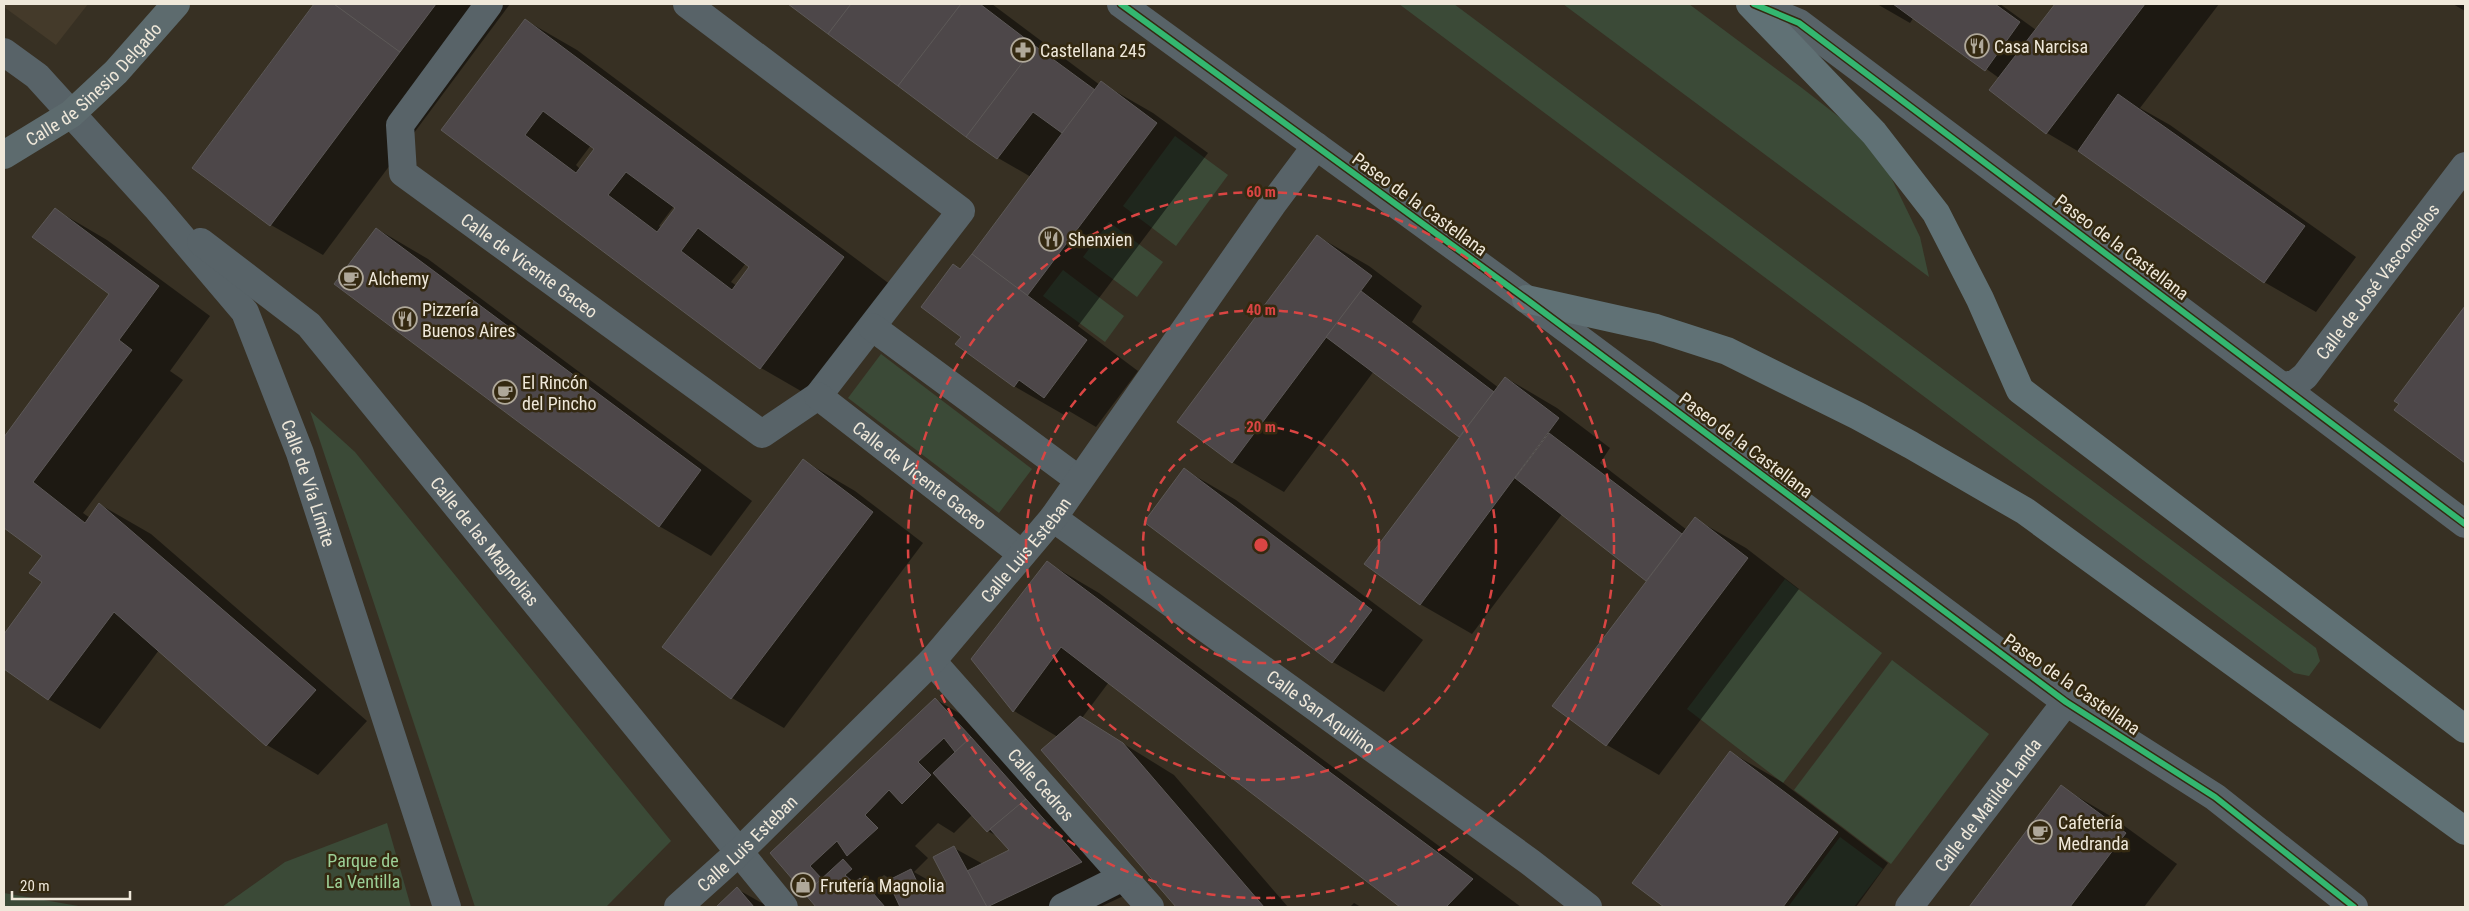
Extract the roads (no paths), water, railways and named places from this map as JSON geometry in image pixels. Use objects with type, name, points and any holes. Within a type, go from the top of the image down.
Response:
[{"type":"highway","points":[[1750,4],[1874,133],[1936,214],[1980,299],[2020,390],[2465,729]]},
{"type":"highway","points":[[1526,299],[1656,328],[1727,351],[1858,416],[2025,511],[2465,831]]},
{"type":"highway","points":[[2345,636],[2465,705]]},
{"type":"highway","points":[[2439,812],[2465,841]]},
{"type":"main road","name":"Calle de Sinesio Delgado","points":[[4,155],[71,114],[116,72],[176,4]]},
{"type":"street","name":"Calle de Vicente Gaceo","points":[[489,4],[400,125],[403,173],[762,434],[818,396],[961,211],[687,4]]},
{"type":"street","name":"Paseo de la Castellana","points":[[1121,4],[1526,299],[2066,702],[2215,797],[2354,907]]},
{"type":"street","name":"Paseo de la Castellana","points":[[1754,4],[1799,23],[2465,524]]},
{"type":"street","name":"Calle de Vía Límite","points":[[4,52],[37,76],[156,207],[245,312],[300,453],[447,907]]},
{"type":"street","name":"Calle Luis Esteban","points":[[678,907],[738,853],[932,661],[1053,518],[1272,205],[1316,146]]},
{"type":"street","name":"Calle de José Vasconcelos","points":[[2283,386],[2296,384],[2305,376],[2465,166]]},
{"type":"street","name":"Calle de las Magnolias","points":[[156,207],[309,325],[784,907]]},
{"type":"street","points":[[872,327],[1080,480]]},
{"type":"street","name":"Calle de Vicente Gaceo","points":[[818,396],[1022,554]]},
{"type":"street","name":"Calle San Aquilino","points":[[1053,518],[1530,862],[1588,907]]},
{"type":"street","name":"Calle Cedros","points":[[932,661],[1150,907]]},
{"type":"street","name":"Calle de Matilde Landa","points":[[1909,907],[2066,702]]},
{"type":"street","points":[[1063,907],[1123,877]]},
{"type":"place","name":"Casa Narcisa","points":[[1977,46]]},
{"type":"place","name":"Castellana 245","points":[[1023,50]]},
{"type":"place","name":"Shenxien","points":[[1051,239]]},
{"type":"place","name":"Alchemy","points":[[351,278]]},
{"type":"place","name":"Pizzería Buenos Aires","points":[[405,319]]},
{"type":"place","name":"El Rincón del Pincho","points":[[505,392]]},
{"type":"place","name":"Cafetería Medranda","points":[[2040,832]]},
{"type":"place","name":"Frutería Magnolia","points":[[803,885]]},
{"type":"park label","name":"Parque de La Ventilla","points":[[363,870]]}]
